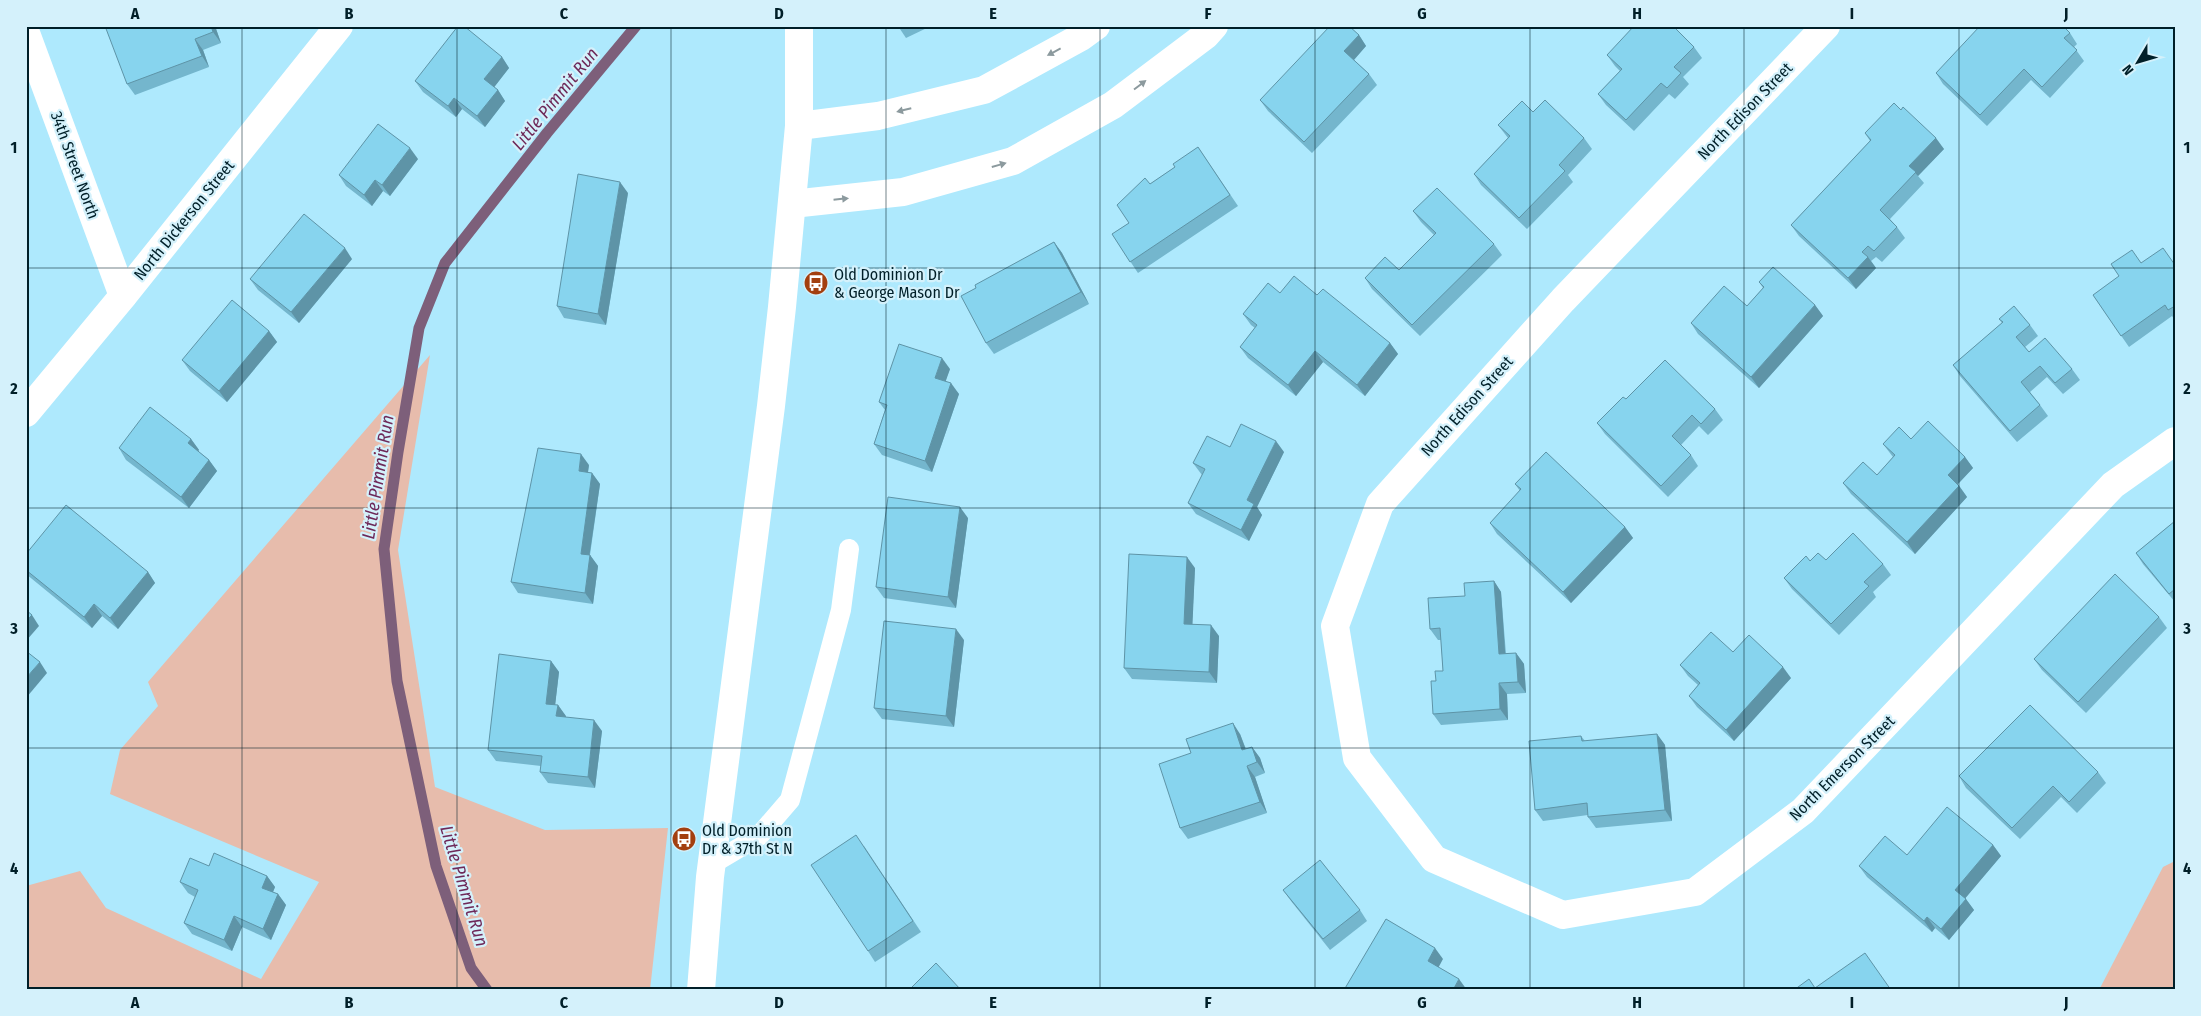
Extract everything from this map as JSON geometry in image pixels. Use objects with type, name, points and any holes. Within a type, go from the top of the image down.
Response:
[{"type":"street","name":"North Dickerson Street","points":[[26,413],[123,296],[338,26]]},
{"type":"street","points":[[701,990],[712,864],[771,406],[792,204],[799,126],[799,26]]},
{"type":"street","points":[[799,126],[878,116],[984,90],[1081,38],[1096,26]]},
{"type":"street","points":[[792,204],[903,192],[1013,161],[1113,105],[1206,35],[1214,26]]},
{"type":"street","name":"North Edison Street","points":[[1434,858],[1357,758],[1335,626],[1380,504],[1563,300],[1826,26]]},
{"type":"street","name":"34th Street North","points":[[26,33],[123,296]]},
{"type":"street","name":"North Emerson Street","points":[[1434,858],[1563,915],[1695,892],[1803,811],[2113,485],[2175,440]]},
{"type":"lane","points":[[712,864],[758,836],[790,800],[841,610],[849,549]]},
{"type":"shaded area","points":[[430,355],[398,550],[435,787],[545,830],[668,828],[650,990],[26,990],[26,886],[80,871],[106,908],[261,979],[319,882],[110,794],[120,750],[158,706],[148,682]]},
{"type":"shaded area","points":[[2175,861],[2175,990],[2099,990],[2163,867]]},
{"type":"building","points":[[105,26],[211,26],[213,32],[195,39],[202,56],[127,84]]},
{"type":"building","points":[[458,26],[464,26],[502,57],[484,79],[498,90],[477,116],[454,98],[448,106],[415,81]]},
{"type":"building","points":[[1330,26],[1349,26],[1359,35],[1344,51],[1369,74],[1304,142],[1260,100]]},
{"type":"building","points":[[1634,26],[1673,26],[1694,47],[1674,67],[1681,73],[1667,88],[1661,83],[1626,120],[1598,94],[1622,69],[1607,55]]},
{"type":"building","points":[[1980,26],[2063,26],[2070,33],[2064,38],[2077,50],[2042,87],[2024,69],[1980,115],[1936,73]]},
{"type":"building","points":[[1545,100],[1584,138],[1559,165],[1565,171],[1519,218],[1474,174],[1510,136],[1498,125],[1522,101],[1533,112]]},
{"type":"building","points":[[1894,103],[1901,110],[1903,107],[1936,138],[1909,166],[1916,172],[1880,210],[1897,227],[1874,251],[1868,246],[1862,252],[1868,257],[1848,278],[1791,225],[1871,140],[1865,133]]},
{"type":"building","points":[[378,124],[410,148],[382,185],[375,180],[364,195],[339,175]]},
{"type":"building","points":[[1198,147],[1230,195],[1130,262],[1112,234],[1129,223],[1117,205],[1145,178],[1150,184],[1175,167],[1173,164]]},
{"type":"building","points":[[578,174],[620,182],[598,314],[557,306]]},
{"type":"building","points":[[1437,188],[1494,244],[1412,325],[1365,278],[1385,257],[1399,270],[1436,233],[1413,211]]},
{"type":"building","points":[[304,214],[345,248],[291,312],[250,279]]},
{"type":"building","points":[[1054,242],[1081,292],[986,343],[961,296],[976,288],[975,285]]},
{"type":"building","points":[[2163,248],[2175,265],[2175,306],[2168,310],[2165,305],[2121,336],[2093,295],[2119,276],[2111,264],[2132,250],[2141,263]]},
{"type":"building","points":[[1773,267],[1815,305],[1751,377],[1691,323],[1724,286],[1747,306],[1764,287],[1759,282]]},
{"type":"building","points":[[1294,276],[1317,295],[1323,289],[1390,343],[1357,385],[1315,351],[1288,385],[1240,347],[1257,325],[1243,314],[1268,283],[1280,293]]},
{"type":"building","points":[[232,300],[269,331],[219,391],[182,360]]},
{"type":"building","points":[[2014,306],[2030,325],[2016,337],[2029,352],[2045,338],[2072,369],[2055,383],[2040,366],[2021,382],[2040,405],[2010,431],[1953,365],[2003,322],[1999,319]]},
{"type":"building","points":[[899,344],[942,358],[935,378],[951,383],[925,461],[874,444],[887,405],[879,402]]},
{"type":"building","points":[[1665,360],[1715,409],[1701,424],[1692,415],[1672,436],[1691,455],[1661,486],[1597,423],[1623,397],[1626,399]]},
{"type":"building","points":[[150,407],[191,439],[188,443],[209,460],[181,497],[119,448]]},
{"type":"building","points":[[1928,421],[1965,457],[1948,475],[1959,486],[1907,542],[1843,483],[1863,462],[1877,475],[1895,455],[1883,444],[1899,427],[1911,439]]},
{"type":"building","points":[[1241,424],[1276,441],[1247,500],[1254,504],[1241,530],[1188,503],[1205,469],[1193,463],[1207,436],[1230,447]]},
{"type":"building","points":[[538,448],[581,454],[579,471],[592,473],[581,554],[590,555],[585,593],[511,582]]},
{"type":"building","points":[[1546,452],[1625,527],[1563,592],[1490,523],[1521,489],[1515,484]]},
{"type":"building","points":[[888,497],[960,507],[948,597],[876,587]]},
{"type":"building","points":[[66,505],[148,572],[110,618],[94,604],[84,617],[26,570],[26,554]]},
{"type":"building","points":[[2175,521],[2175,589],[2169,594],[2136,553]]},
{"type":"building","points":[[1853,533],[1883,564],[1864,582],[1869,586],[1831,624],[1784,578],[1806,556],[1810,561],[1818,553],[1826,560]]},
{"type":"building","points":[[1129,554],[1187,557],[1184,624],[1211,625],[1209,672],[1124,668]]},
{"type":"building","points":[[2115,574],[2159,617],[2078,702],[2034,659]]},
{"type":"building","points":[[1494,581],[1499,654],[1516,653],[1518,682],[1499,683],[1500,709],[1433,714],[1431,681],[1436,681],[1435,671],[1443,671],[1440,628],[1430,629],[1428,598],[1465,596],[1464,583]]},
{"type":"building","points":[[26,610],[32,615],[26,621]]},
{"type":"building","points":[[884,621],[956,629],[946,716],[874,708]]},
{"type":"building","points":[[1711,632],[1733,652],[1749,635],[1783,667],[1726,730],[1689,696],[1700,683],[1680,665]]},
{"type":"building","points":[[26,651],[40,662],[26,678]]},
{"type":"building","points":[[499,654],[551,661],[546,704],[558,705],[556,716],[594,720],[588,777],[540,772],[542,756],[488,750]]},
{"type":"building","points":[[2030,705],[2098,772],[2069,802],[2053,786],[2012,828],[1959,776]]},
{"type":"building","points":[[1233,723],[1242,750],[1252,747],[1257,762],[1247,766],[1260,802],[1180,828],[1159,764],[1191,753],[1186,739]]},
{"type":"building","points":[[1657,734],[1665,810],[1588,817],[1587,803],[1535,810],[1529,741],[1581,736],[1582,741]]},
{"type":"building","points":[[1947,807],[1993,845],[1955,890],[1966,899],[1941,929],[1927,917],[1924,921],[1859,866],[1885,836],[1907,855]]},
{"type":"building","points":[[856,835],[913,921],[868,951],[811,865]]},
{"type":"building","points":[[214,853],[267,876],[262,888],[278,894],[263,929],[234,916],[224,940],[184,923],[198,890],[180,882],[190,858],[209,866]]},
{"type":"building","points":[[1320,860],[1360,910],[1323,939],[1283,890]]},
{"type":"building","points":[[1386,919],[1435,948],[1428,961],[1459,979],[1453,990],[1344,990]]},
{"type":"building","points":[[1865,953],[1891,990],[1794,990],[1809,979],[1815,988]]},
{"type":"building","points":[[936,963],[961,990],[909,990]]},
{"type":"waterway","name":"Little Pimmit Run","points":[[487,990],[471,968],[436,866],[397,681],[384,549],[398,452],[419,328],[445,263],[547,133],[636,26]]},
{"type":"place","name":"Old Dominion Dr & George Mason Dr","points":[[816,283]]},
{"type":"place","name":"Old Dominion Dr & 37th St N","points":[[684,839]]}]
